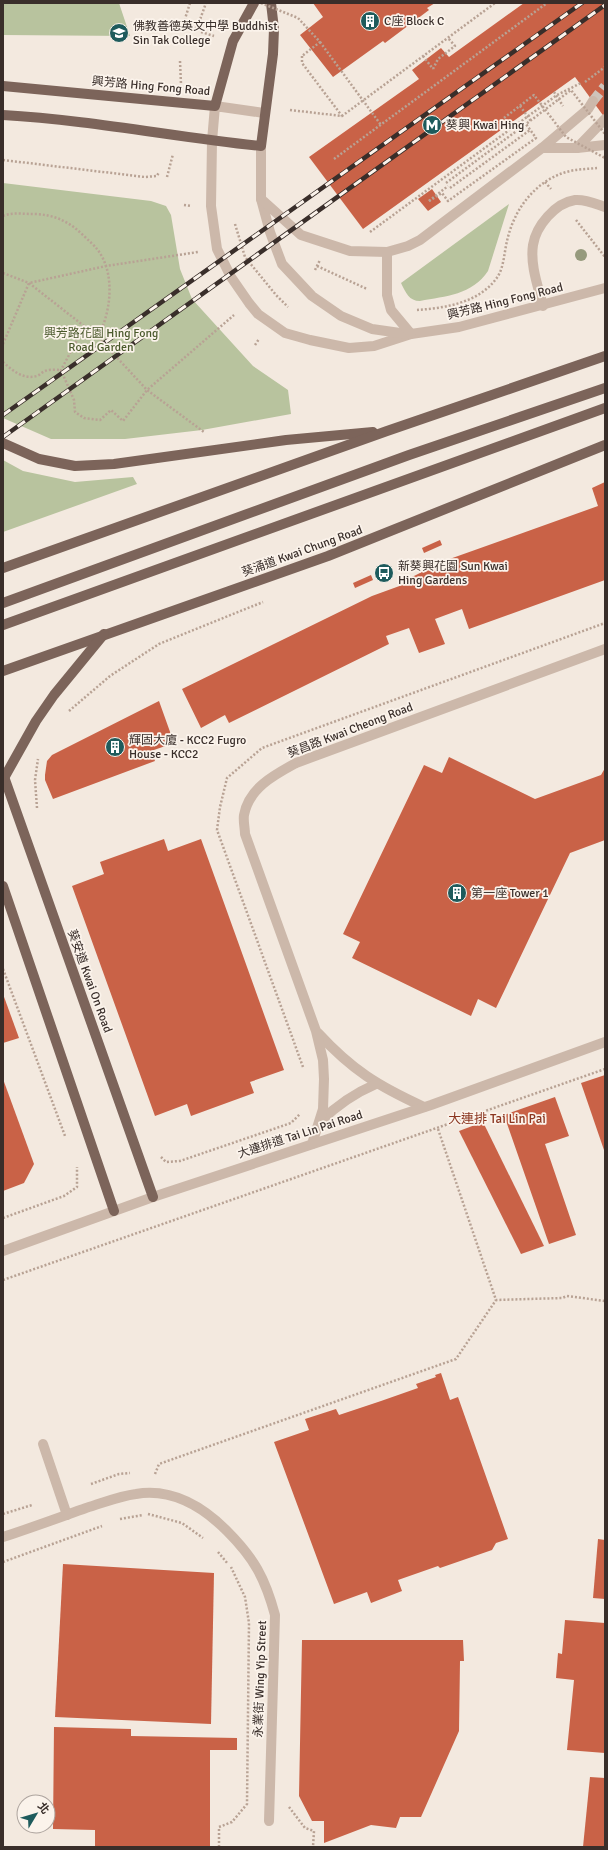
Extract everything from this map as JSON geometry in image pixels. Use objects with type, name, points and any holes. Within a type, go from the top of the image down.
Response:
[{"type":"main road","points":[[215,106],[233,41],[254,3]]},
{"type":"main road","points":[[264,113],[273,54],[274,30],[271,3]]},
{"type":"main road","name":"興芳路 Hing Fong Road","points":[[3,86],[215,106]]},
{"type":"main road","name":"興芳路 Hing Fong Road","points":[[261,146],[264,113]]},
{"type":"main road","points":[[3,114],[98,123],[212,141],[261,146]]},
{"type":"main road","points":[[3,568],[387,431],[605,356]]},
{"type":"main road","points":[[3,603],[409,455],[605,388]]},
{"type":"main road","points":[[3,625],[605,408]]},
{"type":"main road","points":[[3,443],[39,459],[75,466],[114,464],[286,440],[387,431]]},
{"type":"main road","name":"葵涌道 Kwai Chung Road","points":[[3,671],[341,551],[605,445]]},
{"type":"main road","points":[[4,776],[32,727],[54,695],[104,634]]},
{"type":"main road","name":"葵安道 Kwai On Road","points":[[4,776],[153,1197]]},
{"type":"main road","points":[[3,886],[114,1211]]},
{"type":"street","points":[[261,199],[302,235],[350,251],[387,252],[420,240],[542,148],[588,109],[593,101]]},
{"type":"street","name":"興芳路 Hing Fong Road","points":[[264,113],[215,106],[212,141],[211,206],[217,249],[230,277],[258,314],[285,333],[349,348],[374,346],[411,334],[459,327],[543,306],[605,288]]},
{"type":"street","points":[[577,148],[605,119]]},
{"type":"street","points":[[542,148],[577,148],[605,145]]},
{"type":"street","name":"興芳路 Hing Fong Road","points":[[261,146],[261,199],[270,232],[282,264],[312,296],[340,316],[372,329],[411,334]]},
{"type":"street","points":[[543,306],[533,258],[533,244],[538,230],[545,219],[563,204],[576,200],[592,202],[604,206]]},
{"type":"street","points":[[387,252],[387,295],[391,310],[411,334]]},
{"type":"street","name":"葵昌路 Kwai Cheong Road","points":[[312,1144],[323,1109],[323,1060],[316,1031],[245,834],[244,815],[255,791],[277,773],[296,763],[605,649]]},
{"type":"street","points":[[316,1031],[335,1052],[376,1084],[424,1107]]},
{"type":"street","name":"大連排道 Tai Lin Pai Road","points":[[3,1251],[153,1197],[424,1107],[605,1042]]},
{"type":"street","points":[[319,1123],[334,1108],[360,1091],[376,1084]]},
{"type":"street","points":[[43,1444],[66,1515]]},
{"type":"street","name":"永業街 Wing Yip Street","points":[[3,1537],[66,1515],[137,1493],[166,1494],[185,1499],[213,1517],[234,1538],[257,1566],[268,1589],[275,1615],[269,1821]]},
{"type":"path","points":[[190,3],[184,22],[197,28],[206,3]]},
{"type":"path","points":[[261,3],[298,18],[320,42],[381,125]]},
{"type":"path","points":[[290,110],[342,116],[495,3]]},
{"type":"path","points":[[334,159],[547,3]]},
{"type":"path","points":[[423,56],[433,69],[438,59],[454,46],[448,38]]},
{"type":"path","points":[[320,42],[302,56],[302,63],[342,116]]},
{"type":"path","points":[[369,232],[557,95],[586,82],[605,67]]},
{"type":"path","points":[[582,88],[586,82]]},
{"type":"path","points":[[526,124],[536,138],[448,201],[442,192],[429,201],[526,124],[571,90],[605,134]]},
{"type":"path","points":[[554,92],[557,95]]},
{"type":"path","points":[[574,100],[578,94]]},
{"type":"path","points":[[504,118],[534,95],[566,137],[605,158]]},
{"type":"path","points":[[520,106],[531,121]]},
{"type":"path","points":[[548,125],[560,116]]},
{"type":"path","points":[[448,186],[530,130]]},
{"type":"path","points":[[442,203],[535,135]]},
{"type":"path","points":[[3,160],[145,177],[157,176],[159,172]]},
{"type":"path","points":[[317,266],[361,287],[401,301],[412,310],[440,308],[462,302],[481,293],[497,278],[503,263],[514,216],[522,203],[533,192],[545,182],[570,171],[605,167]]},
{"type":"path","points":[[442,179],[454,194]]},
{"type":"path","points":[[184,205],[211,206],[232,214],[245,256],[276,295],[288,307]]},
{"type":"path","points":[[3,216],[9,214],[46,214],[72,225],[98,250],[106,266],[110,293],[106,321],[98,337]]},
{"type":"path","points":[[29,283],[106,266],[199,252]]},
{"type":"path","points":[[3,273],[29,283],[98,337],[147,390],[227,448]]},
{"type":"path","points":[[3,344],[29,283]]},
{"type":"path","points":[[61,370],[74,400],[75,412],[84,418],[100,420],[111,410],[123,421],[147,390],[236,314]]},
{"type":"path","points":[[61,370],[84,327]]},
{"type":"path","points":[[3,362],[23,376],[38,376],[45,371],[53,369],[61,370]]},
{"type":"path","points":[[3,969],[66,1137]]},
{"type":"path","points":[[3,1280],[438,1129],[605,1069]]},
{"type":"path","points":[[438,1129],[496,1300]]},
{"type":"path","points":[[3,1218],[64,1196],[77,1187],[77,1166]]},
{"type":"path","points":[[496,1300],[562,1298],[567,1296],[605,1301]]},
{"type":"path","points":[[154,1474],[159,1464],[456,1359],[496,1300]]},
{"type":"path","points":[[3,1514],[119,1474],[134,1473]]},
{"type":"path","points":[[150,1473],[162,1476]]},
{"type":"path","points":[[117,1520],[148,1514],[182,1523],[208,1541]]},
{"type":"path","points":[[3,1562],[103,1525]]},
{"type":"path","points":[[213,1547],[231,1568],[245,1597],[249,1623],[250,1648],[248,1804],[232,1822],[219,1827],[220,1847]]},
{"type":"path","points":[[287,1801],[290,1808],[305,1828],[314,1830],[313,1847]]},
{"type":"green space","name":"佛教善德英文中學 Buddhist Sin Tak College","points":[[3,3],[119,3],[130,36],[3,35]]},
{"type":"green space","name":"興芳路花園 Hing Fong Road Garden","points":[[3,183],[151,201],[166,206],[171,215],[180,269],[192,299],[253,366],[288,390],[291,414],[202,430],[125,439],[51,439],[3,418]]},
{"type":"green space","points":[[509,204],[488,271],[482,279],[466,290],[449,296],[416,301],[408,296],[401,283]]},
{"type":"green space","points":[[3,460],[23,471],[75,482],[133,477],[137,484],[3,532]]},
{"type":"building","points":[[313,3],[435,3],[427,8],[429,10],[385,43],[383,41],[333,77],[300,35],[323,17]]},
{"type":"building","name":"葵興 Kwai Hing","points":[[524,3],[605,3],[605,118],[575,77],[363,229],[309,157],[419,79],[412,70],[441,48],[449,57]]},
{"type":"building","points":[[432,189],[441,202],[428,211],[418,199]]},
{"type":"building","points":[[605,482],[605,580],[469,629],[462,609],[435,619],[445,644],[419,653],[409,628],[386,636],[389,644],[229,723],[225,715],[201,728],[182,689],[372,596],[405,584],[404,581],[444,561],[598,506],[592,488]]},
{"type":"building","points":[[440,540],[442,545],[424,553],[422,548]]},
{"type":"building","points":[[371,575],[373,580],[355,588],[353,583]]},
{"type":"building","name":"輝固大廈 - KCC2 Fugro House - KCC2","points":[[159,701],[174,743],[151,751],[155,761],[53,799],[45,780],[47,761],[52,755]]},
{"type":"building","name":"第一座 Tower 1","points":[[449,757],[535,799],[601,775],[605,768],[605,840],[570,853],[496,1008],[478,999],[471,1016],[352,958],[360,942],[343,934],[424,765],[442,773]]},
{"type":"building","points":[[164,839],[168,851],[201,839],[284,1070],[250,1082],[254,1093],[191,1116],[187,1104],[155,1116],[72,886],[104,874],[100,862]]},
{"type":"building","points":[[3,994],[19,1038],[3,1043]]},
{"type":"building","points":[[605,1075],[605,1153],[581,1083]]},
{"type":"building","points":[[3,1079],[34,1164],[24,1183],[3,1191]]},
{"type":"building","points":[[555,1097],[569,1136],[545,1144],[576,1235],[549,1244],[504,1115]]},
{"type":"building","points":[[483,1122],[544,1246],[521,1254],[459,1131]]},
{"type":"building","points":[[441,1373],[450,1400],[458,1397],[508,1539],[496,1543],[492,1550],[440,1568],[438,1566],[398,1580],[402,1591],[371,1603],[367,1592],[334,1604],[274,1442],[309,1430],[305,1419],[336,1409],[339,1415],[381,1401],[418,1388],[416,1384],[436,1377],[435,1375]]},
{"type":"building","points":[[598,1539],[605,1540],[605,1599],[593,1598]]},
{"type":"building","points":[[63,1564],[214,1573],[211,1724],[55,1717]]},
{"type":"building","points":[[565,1620],[605,1623],[605,1753],[567,1750],[574,1680],[556,1678],[558,1653],[562,1654]]},
{"type":"building","points":[[302,1640],[463,1640],[464,1661],[460,1661],[459,1731],[421,1817],[400,1817],[396,1828],[371,1825],[324,1843],[324,1821],[312,1821],[299,1796]]},
{"type":"building","points":[[54,1727],[131,1729],[131,1736],[237,1738],[237,1750],[210,1750],[210,1847],[95,1846],[95,1830],[56,1829],[56,1794],[53,1794]]},
{"type":"building","points":[[590,1777],[605,1778],[605,1847],[583,1847]]},
{"type":"tunnel","points":[[593,101],[605,86]]},
{"type":"railway","points":[[3,415],[582,3]]},
{"type":"railway","points":[[3,437],[605,5]]},
{"type":"place","name":"C座 Block C","points":[[370,21]]},
{"type":"place","name":"佛教善德英文中學 Buddhist Sin Tak College","points":[[119,33]]},
{"type":"place","name":"葵興 Kwai Hing","points":[[432,125]]},
{"type":"place","name":"新葵興花園 Sun Kwai Hing Gardens","points":[[384,573]]},
{"type":"place","name":"輝固大廈 - KCC2 Fugro House - KCC2","points":[[115,747]]},
{"type":"place","name":"第一座 Tower 1","points":[[457,893]]},
{"type":"district","name":"大連排 Tai Lin Pai","points":[[497,1118]]}]
